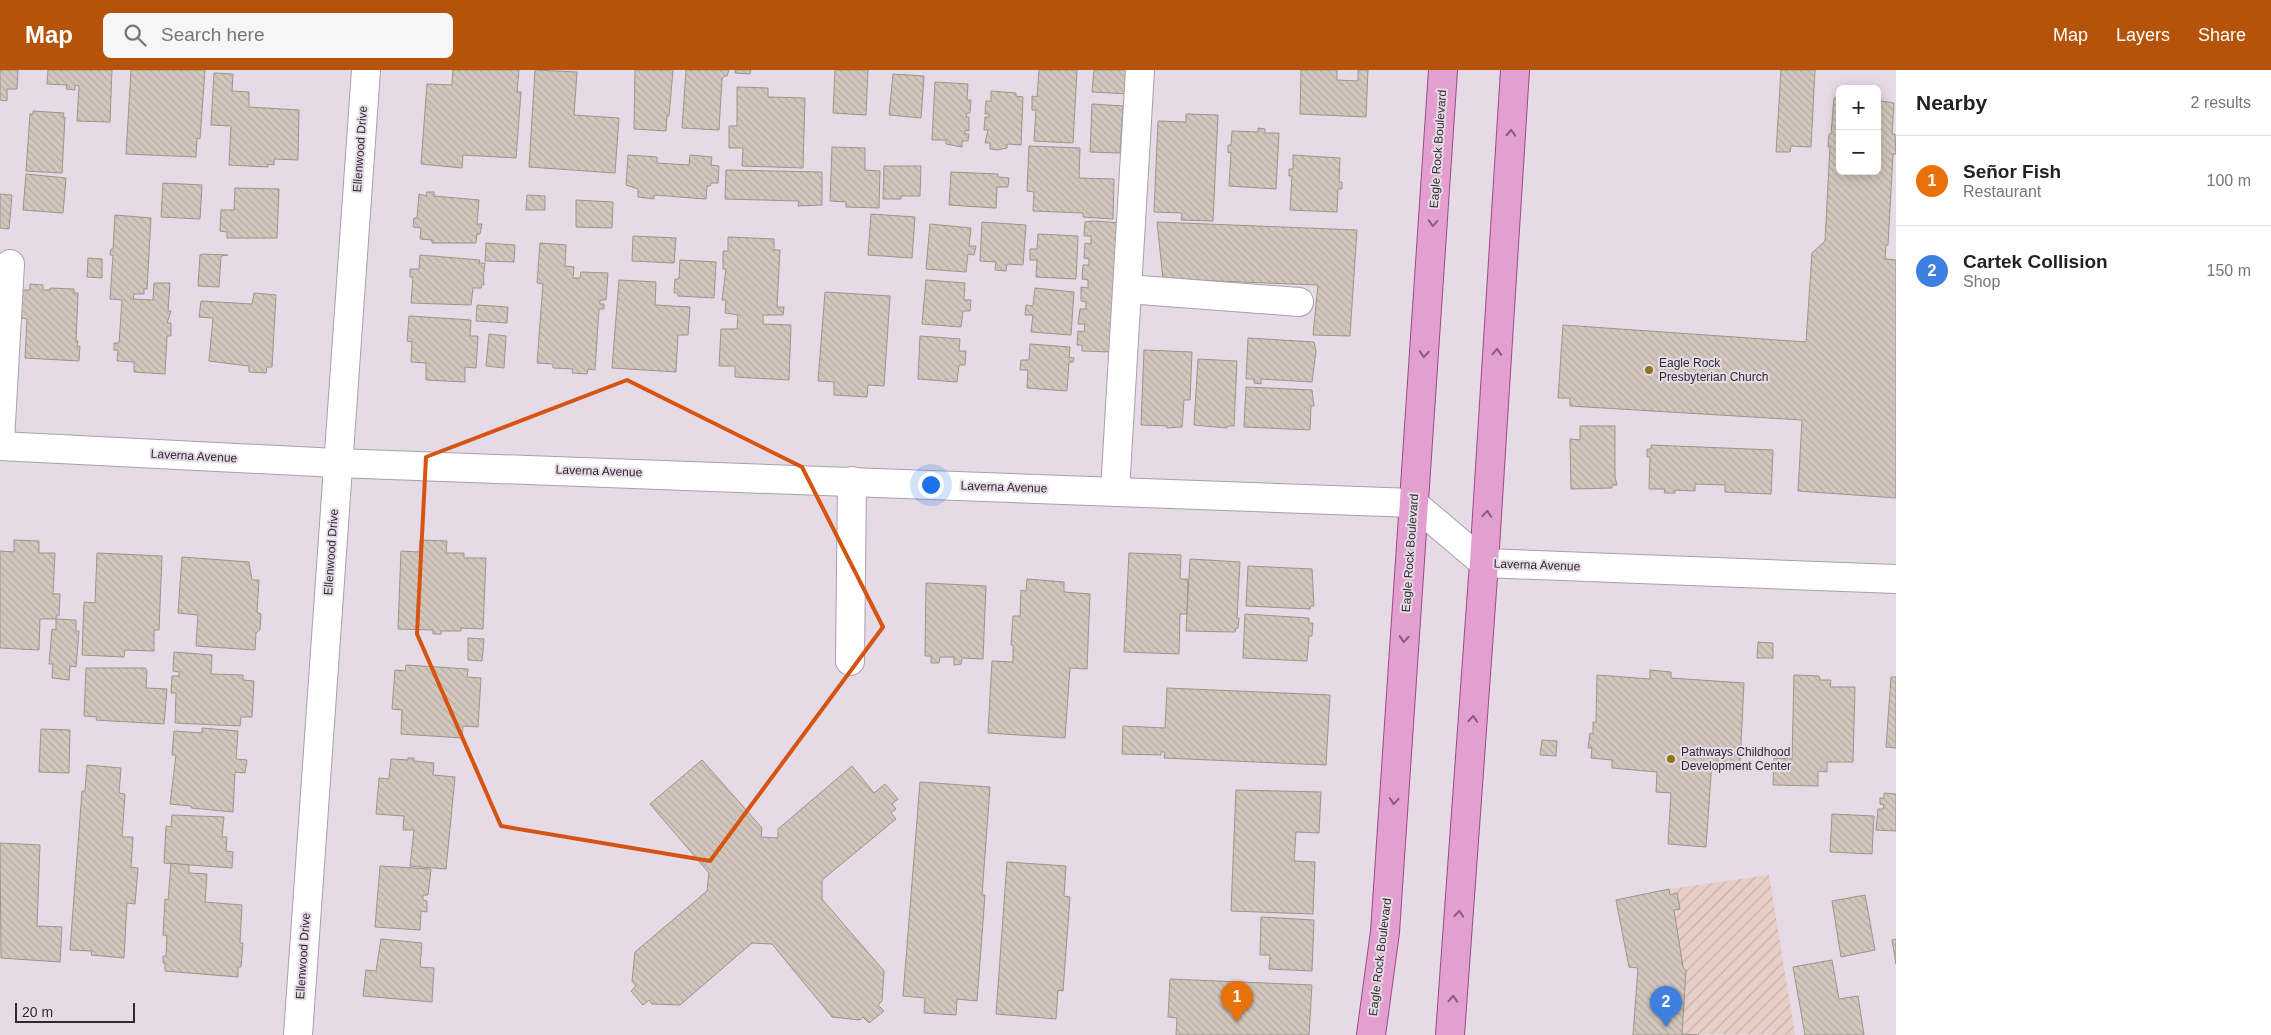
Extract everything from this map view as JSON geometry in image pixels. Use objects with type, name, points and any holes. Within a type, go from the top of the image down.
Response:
[{"type":"main road","name":"Eagle Rock Boulevard","points":[[1371,1035],[1385,932],[1443,70]]},
{"type":"main road","points":[[1450,1035],[1484,563],[1514,70]]},
{"type":"street","name":"Ellenwood Drive","points":[[298,1035],[366,70]]},
{"type":"street","points":[[1115,491],[1140,70]]},
{"type":"street","points":[[0,440],[10,264]]},
{"type":"street","points":[[1127,289],[1299,302]]},
{"type":"street","name":"Laverna Avenue","points":[[0,446],[337,463],[1413,503],[1484,563],[1896,579]]},
{"type":"street","points":[[850,661],[852,481]]},
{"type":"highlighted area","points":[[627,380],[802,467],[883,627],[710,861],[501,826],[417,634],[426,457]]},
{"type":"shaded area","points":[[1769,875],[1795,1035],[1682,1034],[1686,971],[1683,967],[1674,910],[1680,909],[1677,894],[1670,895],[1669,889]]},
{"type":"building","points":[[0,70],[18,70],[17,89],[7,89],[7,101],[0,100]]},
{"type":"building","points":[[48,70],[112,70],[110,122],[77,121],[79,86],[75,85],[75,90],[66,89],[67,85],[47,84]]},
{"type":"building","points":[[131,70],[205,70],[200,139],[197,138],[196,157],[126,154]]},
{"type":"building","points":[[453,70],[519,70],[517,92],[521,92],[516,158],[463,155],[462,168],[421,164],[427,84],[452,85]]},
{"type":"building","points":[[535,70],[577,72],[574,115],[619,118],[615,173],[529,167]]},
{"type":"building","points":[[635,70],[673,70],[666,131],[634,129]]},
{"type":"building","points":[[686,70],[729,70],[727,76],[724,76],[722,79],[719,130],[682,128]]},
{"type":"building","points":[[735,70],[751,70],[750,74],[735,73]]},
{"type":"building","points":[[835,70],[868,70],[866,115],[833,113]]},
{"type":"building","points":[[1039,70],[1077,70],[1073,143],[1034,141],[1036,110],[1032,110],[1032,96],[1037,97]]},
{"type":"building","points":[[1094,70],[1132,70],[1130,94],[1092,92]]},
{"type":"building","points":[[1301,70],[1337,70],[1337,80],[1358,81],[1358,70],[1368,70],[1366,117],[1300,114]]},
{"type":"building","points":[[1781,70],[1815,70],[1811,147],[1791,146],[1790,152],[1776,152]]},
{"type":"building","points":[[214,73],[233,74],[232,91],[249,92],[249,107],[299,110],[298,160],[274,159],[274,165],[268,164],[268,167],[229,165],[231,126],[211,125]]},
{"type":"building","points":[[893,74],[924,76],[921,118],[889,115]]},
{"type":"building","points":[[935,82],[968,84],[967,100],[971,100],[970,113],[967,113],[966,117],[969,117],[969,131],[965,130],[965,134],[969,134],[968,141],[962,141],[962,147],[946,144],[946,140],[932,140]]},
{"type":"building","points":[[737,87],[768,88],[768,97],[805,98],[803,168],[742,166],[743,148],[729,148],[729,126],[737,126]]},
{"type":"building","points":[[991,91],[1016,93],[1016,96],[1023,97],[1021,145],[1007,144],[1007,148],[997,150],[990,149],[990,143],[985,143],[988,130],[984,130],[985,117],[989,117],[989,114],[985,114],[986,101],[991,101]]},
{"type":"building","points":[[1834,98],[1836,98],[1836,175],[1881,175],[1881,101],[1894,103],[1892,134],[1895,134],[1896,154],[1893,154],[1888,245],[1886,245],[1885,259],[1896,260],[1896,498],[1798,491],[1802,420],[1570,406],[1570,398],[1558,398],[1563,325],[1806,342],[1812,253],[1825,241],[1830,147],[1828,147],[1829,134],[1831,134]]},
{"type":"building","points":[[1092,104],[1123,106],[1120,153],[1090,152]]},
{"type":"building","points":[[33,111],[64,113],[62,173],[26,171],[30,114],[33,114]]},
{"type":"building","points":[[1186,114],[1218,115],[1213,221],[1181,220],[1182,213],[1154,212],[1158,121],[1186,122]]},
{"type":"building","points":[[1258,128],[1265,129],[1265,133],[1279,133],[1276,189],[1229,186],[1231,152],[1228,153],[1228,145],[1231,145],[1232,131],[1258,132]]},
{"type":"building","points":[[1029,146],[1080,148],[1079,178],[1114,179],[1113,219],[1083,217],[1083,213],[1033,211],[1034,192],[1027,191]]},
{"type":"building","points":[[832,147],[865,148],[865,170],[880,171],[879,208],[846,207],[846,202],[830,201]]},
{"type":"building","points":[[628,155],[657,157],[657,163],[689,165],[690,155],[712,157],[711,165],[719,166],[718,183],[711,183],[710,186],[707,186],[706,199],[654,195],[654,199],[638,197],[638,189],[626,185]]},
{"type":"building","points":[[1293,155],[1340,158],[1339,182],[1342,182],[1342,189],[1338,189],[1337,212],[1290,210],[1292,176],[1289,176],[1289,169],[1293,169]]},
{"type":"building","points":[[884,166],[921,166],[920,196],[901,196],[901,199],[883,199]]},
{"type":"building","points":[[726,170],[822,172],[822,205],[798,206],[799,201],[725,199]]},
{"type":"building","points":[[951,172],[998,174],[998,177],[1009,178],[1008,187],[997,187],[996,208],[949,205]]},
{"type":"building","points":[[26,174],[66,178],[63,213],[23,210]]},
{"type":"building","points":[[163,183],[202,185],[200,219],[161,217]]},
{"type":"building","points":[[235,188],[279,189],[277,238],[227,238],[227,232],[220,231],[221,210],[234,210]]},
{"type":"building","points":[[427,192],[434,192],[434,196],[479,200],[477,224],[482,224],[480,234],[477,234],[476,243],[432,243],[432,240],[420,239],[421,228],[413,227],[414,218],[417,218],[419,194],[426,196]]},
{"type":"building","points":[[0,194],[12,195],[9,229],[0,228]]},
{"type":"building","points":[[527,195],[545,196],[545,210],[526,210]]},
{"type":"building","points":[[576,200],[613,202],[612,228],[576,227]]},
{"type":"building","points":[[871,214],[915,217],[912,258],[868,255]]},
{"type":"building","points":[[115,215],[151,218],[147,289],[144,289],[144,294],[134,294],[133,299],[153,300],[154,283],[170,283],[168,311],[171,311],[167,323],[171,323],[171,336],[167,336],[165,374],[134,372],[134,362],[117,361],[118,350],[114,350],[114,343],[119,343],[122,300],[110,299],[113,255],[110,255],[111,249],[113,249]]},
{"type":"building","points":[[982,222],[1026,225],[1023,265],[1007,264],[1006,271],[995,270],[996,262],[980,261]]},
{"type":"building","points":[[1085,222],[1121,223],[1111,352],[1082,351],[1082,345],[1077,345],[1078,331],[1084,332],[1085,324],[1078,324],[1080,309],[1086,309],[1086,302],[1081,301],[1081,287],[1088,288],[1088,280],[1082,279],[1083,265],[1089,265],[1089,259],[1084,258],[1085,243],[1091,244],[1091,236],[1084,236]]},
{"type":"building","points":[[1157,222],[1357,230],[1350,336],[1313,335],[1318,285],[1163,279]]},
{"type":"building","points":[[930,224],[971,228],[969,246],[976,246],[974,255],[968,254],[966,272],[926,269]]},
{"type":"building","points":[[1038,234],[1078,236],[1076,279],[1036,277],[1037,260],[1030,260],[1030,249],[1037,249]]},
{"type":"building","points":[[633,236],[676,238],[674,263],[632,261]]},
{"type":"building","points":[[728,237],[774,239],[774,250],[780,250],[777,307],[784,307],[783,315],[763,315],[763,324],[791,325],[789,380],[735,377],[735,366],[719,366],[721,329],[737,329],[738,315],[725,313],[726,300],[722,300],[726,269],[723,269],[723,251],[728,251]]},
{"type":"building","points":[[486,243],[515,245],[514,262],[485,261]]},
{"type":"building","points":[[540,243],[566,245],[565,266],[574,267],[573,278],[580,278],[581,272],[608,273],[606,300],[600,300],[600,304],[604,304],[604,309],[599,309],[595,370],[588,369],[587,374],[572,373],[573,369],[553,368],[553,364],[537,363],[543,284],[537,283]]},
{"type":"building","points":[[200,255],[228,255],[221,256],[219,287],[198,286]]},
{"type":"building","points":[[420,255],[480,260],[479,263],[485,263],[483,272],[484,285],[482,284],[481,288],[473,288],[471,305],[411,303],[413,277],[410,277],[410,269],[419,269]]},
{"type":"building","points":[[88,258],[102,259],[102,278],[87,277]]},
{"type":"building","points":[[680,260],[716,262],[714,298],[678,296],[678,293],[674,293],[675,279],[679,279]]},
{"type":"building","points":[[619,280],[656,282],[655,305],[690,307],[688,335],[678,335],[676,372],[612,368]]},
{"type":"building","points":[[926,280],[965,283],[964,300],[971,300],[970,311],[963,311],[961,327],[922,324]]},
{"type":"building","points":[[30,284],[43,285],[43,290],[50,290],[50,288],[74,289],[74,293],[78,293],[76,341],[78,341],[77,347],[80,346],[79,361],[25,358],[27,319],[21,318],[22,290],[30,290]]},
{"type":"building","points":[[1035,288],[1074,292],[1071,335],[1031,332],[1033,315],[1025,315],[1026,305],[1033,306]]},
{"type":"building","points":[[825,292],[890,296],[884,386],[868,385],[867,397],[834,395],[834,382],[818,381]]},
{"type":"building","points":[[254,293],[276,295],[272,367],[267,367],[266,373],[249,372],[249,366],[209,361],[213,318],[199,317],[201,301],[252,304]]},
{"type":"building","points":[[477,305],[508,307],[507,323],[476,321]]},
{"type":"building","points":[[409,316],[471,320],[470,336],[478,336],[476,368],[465,367],[465,382],[426,380],[426,363],[411,362],[412,342],[407,341]]},
{"type":"building","points":[[489,334],[506,336],[504,368],[486,366]]},
{"type":"building","points":[[920,336],[960,339],[959,351],[966,351],[965,365],[959,365],[957,382],[918,379]]},
{"type":"building","points":[[1248,338],[1314,342],[1316,351],[1312,382],[1261,379],[1261,384],[1254,383],[1254,379],[1246,379]]},
{"type":"building","points":[[1030,344],[1070,347],[1069,357],[1074,358],[1073,362],[1069,362],[1067,391],[1027,388],[1028,370],[1020,370],[1021,360],[1029,360]]},
{"type":"building","points":[[1144,350],[1192,352],[1190,400],[1184,400],[1182,427],[1167,428],[1167,426],[1141,425]]},
{"type":"building","points":[[1198,359],[1237,361],[1234,426],[1228,426],[1227,428],[1194,425]]},
{"type":"building","points":[[1246,387],[1312,390],[1314,406],[1311,406],[1310,430],[1244,427]]},
{"type":"building","points":[[1580,426],[1615,426],[1615,477],[1617,485],[1612,485],[1612,488],[1571,489],[1570,439],[1580,440]]},
{"type":"building","points":[[1651,445],[1773,450],[1771,494],[1725,492],[1725,485],[1695,484],[1695,491],[1675,490],[1675,493],[1664,493],[1665,489],[1649,489],[1650,457],[1647,457],[1647,449],[1651,449]]},
{"type":"building","points":[[14,540],[39,541],[39,553],[55,553],[53,594],[60,594],[59,616],[56,616],[56,619],[40,619],[39,650],[0,648],[0,551],[14,552]]},
{"type":"building","points":[[420,540],[447,541],[446,553],[464,553],[464,558],[486,558],[483,629],[461,628],[461,631],[441,631],[441,634],[433,634],[433,630],[398,629],[401,551],[419,552]]},
{"type":"building","points":[[97,553],[162,556],[159,630],[154,630],[154,651],[125,650],[124,657],[82,655],[84,602],[95,603]]},
{"type":"building","points":[[1129,553],[1181,555],[1180,579],[1188,579],[1187,614],[1180,614],[1179,654],[1124,652]]},
{"type":"building","points":[[182,557],[249,562],[252,580],[259,580],[257,612],[261,614],[260,630],[256,633],[255,650],[196,646],[198,615],[178,613]]},
{"type":"building","points":[[1190,559],[1240,562],[1237,618],[1239,618],[1238,628],[1236,628],[1235,632],[1186,631]]},
{"type":"building","points":[[1248,566],[1312,569],[1314,606],[1311,606],[1310,609],[1246,606]]},
{"type":"building","points":[[1027,579],[1064,582],[1064,592],[1090,594],[1087,669],[1070,668],[1065,738],[988,733],[992,661],[1013,662],[1013,645],[1011,645],[1013,616],[1020,616],[1021,590],[1026,591]]},
{"type":"building","points":[[926,583],[986,586],[983,659],[962,658],[961,664],[954,665],[954,657],[940,657],[939,663],[931,663],[931,656],[925,656]]},
{"type":"building","points":[[1245,614],[1309,618],[1309,623],[1313,623],[1312,636],[1309,636],[1307,661],[1243,658]]},
{"type":"building","points":[[56,619],[76,620],[76,631],[79,631],[76,667],[70,666],[69,680],[52,678],[53,664],[49,664],[52,629],[56,630]]},
{"type":"building","points":[[468,638],[484,639],[482,661],[468,660]]},
{"type":"building","points":[[1758,642],[1773,643],[1773,658],[1757,658]]},
{"type":"building","points":[[174,652],[212,655],[211,674],[243,675],[243,680],[254,681],[252,717],[241,717],[240,726],[175,723],[176,693],[171,693],[172,676],[179,676],[179,672],[173,671]]},
{"type":"building","points":[[406,665],[468,669],[467,677],[481,678],[478,727],[463,726],[462,738],[401,734],[402,710],[392,709],[395,670],[405,671]]},
{"type":"building","points":[[86,668],[145,668],[147,671],[146,688],[167,689],[164,724],[96,720],[97,717],[84,716]]},
{"type":"building","name":"Pathways Childhood Development Center","points":[[1650,670],[1671,672],[1671,678],[1744,683],[1740,763],[1712,761],[1706,847],[1668,844],[1671,793],[1656,792],[1657,772],[1612,768],[1612,760],[1591,758],[1592,748],[1588,748],[1590,733],[1593,734],[1593,722],[1596,722],[1597,675],[1650,679]]},
{"type":"building","points":[[1794,675],[1819,676],[1820,680],[1831,680],[1830,687],[1855,687],[1853,762],[1827,762],[1827,772],[1818,771],[1818,786],[1773,785],[1774,758],[1792,759]]},
{"type":"building","points":[[1891,677],[1896,677],[1896,748],[1886,747]]},
{"type":"building","points":[[1167,688],[1330,695],[1326,765],[1164,758],[1165,752],[1161,752],[1161,755],[1122,754],[1123,726],[1165,728]]},
{"type":"building","points":[[202,728],[238,731],[236,759],[247,760],[245,773],[235,772],[233,812],[170,804],[176,755],[172,755],[174,731],[202,733]]},
{"type":"building","points":[[41,729],[70,730],[69,773],[39,772]]},
{"type":"building","points":[[1542,740],[1557,741],[1556,756],[1540,755]]},
{"type":"building","points":[[408,758],[414,758],[414,761],[434,763],[433,775],[455,777],[446,869],[410,866],[414,830],[403,830],[404,816],[376,814],[379,778],[389,779],[391,759],[408,760]]},
{"type":"building","points":[[702,760],[762,828],[761,837],[778,838],[778,829],[852,766],[874,793],[885,784],[898,799],[892,804],[896,809],[891,813],[896,819],[822,880],[822,899],[884,971],[882,1001],[878,1005],[884,1011],[869,1023],[863,1017],[860,1020],[832,1017],[772,944],[752,943],[680,1005],[652,1004],[649,1000],[643,1005],[631,991],[636,986],[632,981],[635,952],[707,891],[709,873],[650,804]]},
{"type":"building","points":[[87,765],[121,768],[119,793],[125,794],[122,837],[133,837],[131,867],[138,868],[135,904],[127,903],[124,958],[91,955],[92,951],[70,950],[82,791],[85,791]]},
{"type":"building","points":[[920,782],[990,787],[982,895],[985,895],[977,1001],[957,999],[956,1015],[924,1013],[925,998],[903,996]]},
{"type":"building","points":[[1236,790],[1321,792],[1319,833],[1296,832],[1294,861],[1315,862],[1313,914],[1231,911]]},
{"type":"building","points":[[1884,793],[1896,794],[1896,831],[1876,830],[1878,809],[1883,809],[1884,805],[1880,804],[1880,798],[1884,798]]},
{"type":"building","points":[[1832,814],[1874,816],[1872,854],[1830,852]]},
{"type":"building","points":[[172,815],[224,817],[222,837],[227,837],[226,851],[233,852],[232,868],[164,863],[166,826],[171,827]]},
{"type":"building","points":[[0,843],[40,845],[37,926],[62,927],[60,962],[1,958]]},
{"type":"building","points":[[1007,862],[1066,866],[1064,896],[1070,897],[1063,991],[1058,990],[1056,1019],[996,1014]]},
{"type":"building","points":[[171,863],[189,865],[189,873],[207,874],[205,902],[242,905],[240,943],[243,943],[241,967],[238,967],[238,977],[165,971],[163,956],[166,956],[167,936],[163,935],[165,899],[168,900]]},
{"type":"building","points":[[380,866],[431,869],[428,895],[423,895],[423,900],[427,901],[427,912],[421,911],[420,930],[375,927]]},
{"type":"building","points":[[1669,889],[1670,895],[1677,893],[1680,909],[1674,910],[1683,967],[1686,971],[1682,1034],[1699,1035],[1633,1035],[1638,968],[1629,967],[1616,900]]},
{"type":"building","points":[[1865,895],[1875,950],[1841,957],[1832,901]]},
{"type":"building","points":[[1261,917],[1314,920],[1312,971],[1269,969],[1270,955],[1260,955]]},
{"type":"building","points":[[381,939],[422,943],[420,967],[434,968],[432,1002],[363,996],[366,970],[376,971]]},
{"type":"building","points":[[1896,939],[1896,964],[1892,940]]},
{"type":"building","points":[[1832,960],[1839,999],[1858,996],[1864,1035],[1805,1035],[1793,967]]},
{"type":"building","points":[[1170,979],[1312,985],[1309,1035],[1176,1035],[1177,1018],[1168,1017]]},
{"type":"place","name":"Eagle Rock Presbyterian Church","points":[[1649,370]]},
{"type":"place","name":"Pathways Childhood Development Center","points":[[1671,759]]},
{"type":"place","name":"Señor Fish","points":[[1237,1022]]},
{"type":"place","name":"Cartek Collision","points":[[1666,1027]]}]
